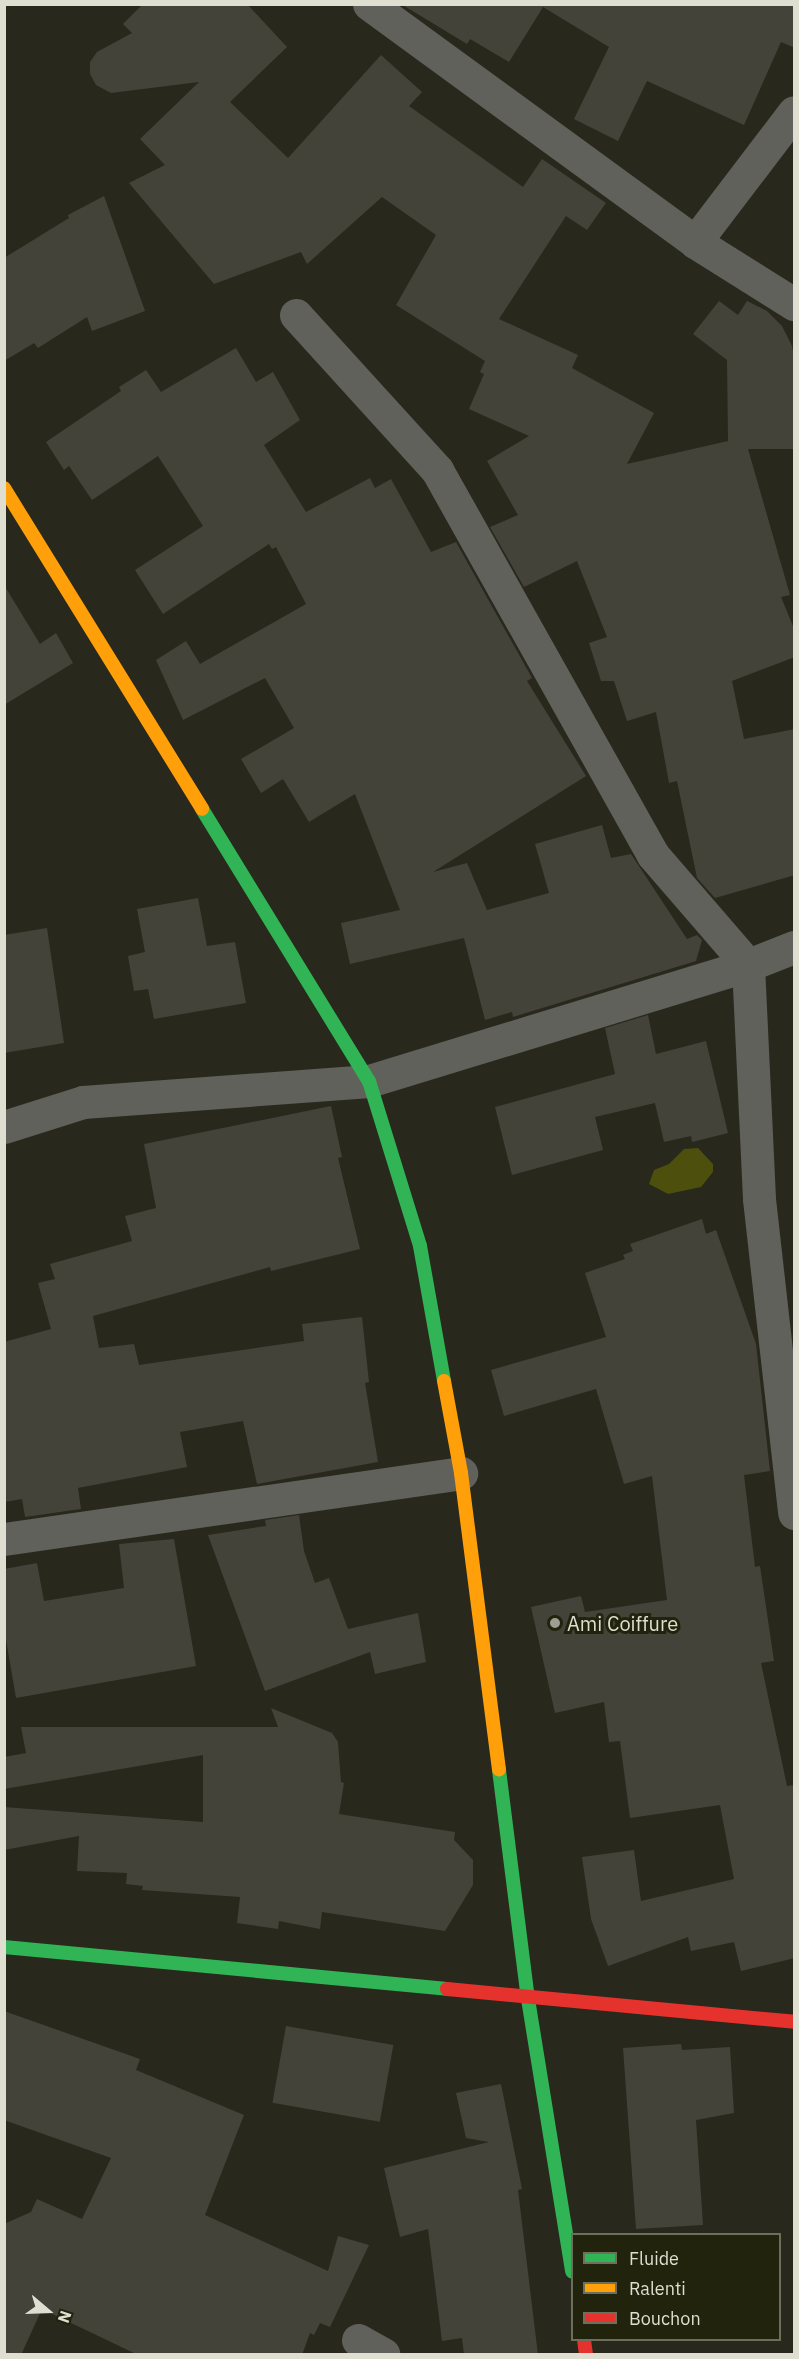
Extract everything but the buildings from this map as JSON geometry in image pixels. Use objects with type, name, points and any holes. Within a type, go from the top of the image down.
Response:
[{"type":"street","points":[[369,4],[695,242],[795,304]]},
{"type":"street","points":[[695,242],[795,112]]},
{"type":"street","points":[[296,315],[437,470],[653,855],[748,965],[759,1199],[795,1513]]},
{"type":"street","points":[[4,488],[369,1081],[420,1246],[460,1473],[528,1999],[571,2259]]},
{"type":"street","points":[[4,1127],[83,1102],[369,1081],[748,965],[795,947]]},
{"type":"street","points":[[4,1539],[460,1473]]},
{"type":"street","points":[[4,1947],[528,1999],[795,2022]]},
{"type":"shaded area","points":[[698,1148],[713,1164],[713,1172],[701,1187],[668,1194],[649,1184],[654,1170],[669,1164],[684,1149]]},
{"type":"traffic: fast","points":[[202,809],[369,1081],[420,1246],[444,1381]]},
{"type":"traffic: fast","points":[[499,1770],[528,1999],[571,2265]]},
{"type":"traffic: fast","points":[[4,1947],[447,1989]]},
{"type":"traffic: slow","points":[[4,488],[202,809]]},
{"type":"traffic: slow","points":[[444,1381],[461,1473],[499,1770]]},
{"type":"traffic: jam","points":[[447,1989],[794,2022]]},
{"type":"traffic: jam","points":[[584,2341],[586,2354]]},
{"type":"place","name":"Ami Coiffure","points":[[555,1623]]}]
